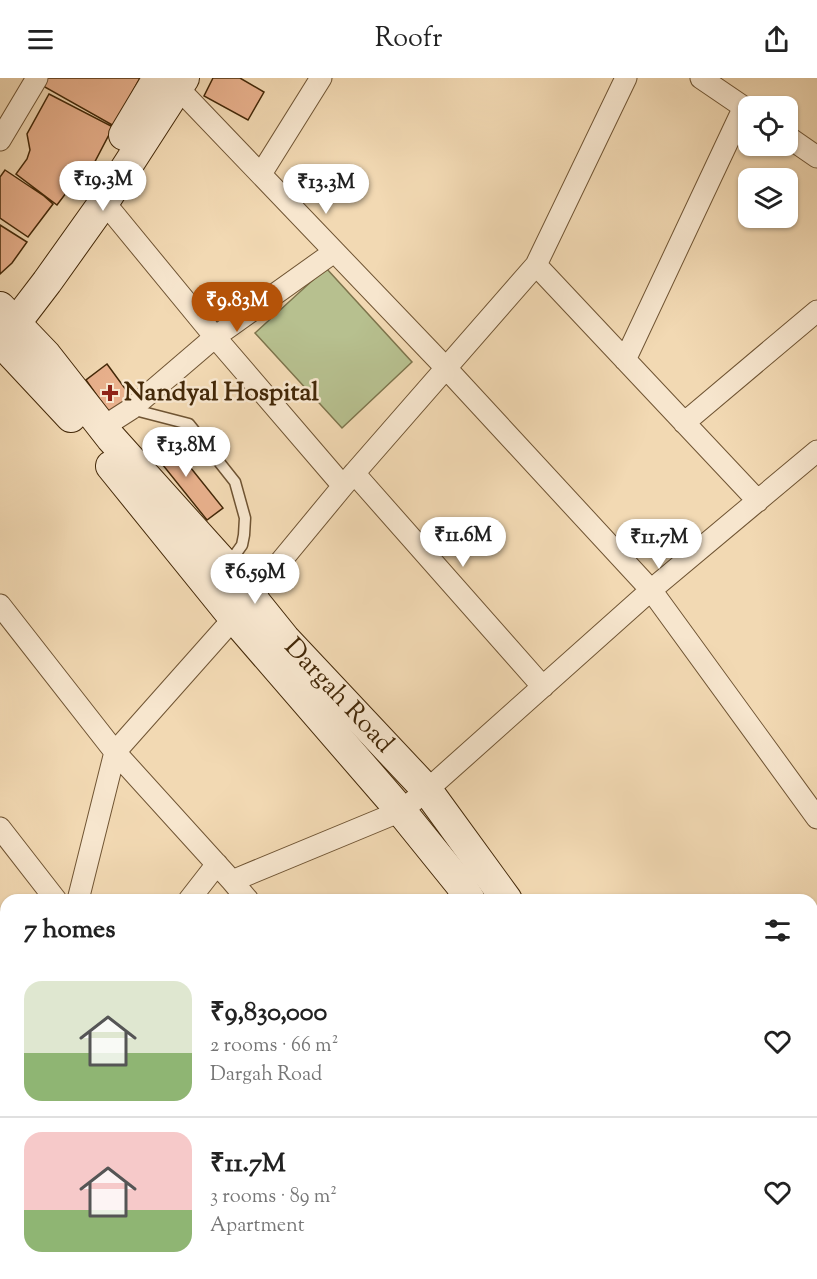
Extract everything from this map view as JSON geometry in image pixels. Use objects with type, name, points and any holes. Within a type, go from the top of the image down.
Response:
[{"type":"main road","points":[[3,322],[104,202],[173,81]]},
{"type":"main road","points":[[3,322],[88,192],[173,81]]},
{"type":"main road","name":"Dargah Road","points":[[3,322],[46,355],[466,894]]},
{"type":"main road","name":"Dargah Road","points":[[3,322],[59,402],[217,575]]},
{"type":"main road","name":"Dargah Road","points":[[243,607],[285,639],[427,790],[503,894]]},
{"type":"street","points":[[0,140],[37,78]]},
{"type":"street","points":[[261,174],[321,78]]},
{"type":"street","points":[[80,894],[115,752],[243,607],[348,480],[536,265],[626,78]]},
{"type":"street","points":[[701,78],[738,103]]},
{"type":"street","points":[[173,81],[446,368],[651,591],[817,818]]},
{"type":"street","points":[[626,360],[738,126]]},
{"type":"street","points":[[798,144],[817,157]]},
{"type":"street","points":[[104,202],[215,337],[543,687]]},
{"type":"street","points":[[103,427],[131,409],[215,337],[334,252]]},
{"type":"street","points":[[536,265],[758,501]]},
{"type":"street","points":[[684,423],[817,311]]},
{"type":"street","points":[[232,881],[401,811],[651,591],[817,451]]},
{"type":"street","points":[[0,605],[115,752],[243,894]]},
{"type":"street","points":[[0,830],[51,894]]},
{"type":"street","points":[[194,894],[217,864]]},
{"type":"lane","points":[[131,409],[189,424],[235,482],[245,518],[244,535],[242,545],[217,575]]},
{"type":"green space","points":[[326,268],[412,362],[342,428],[255,333]]},
{"type":"building","points":[[47,78],[140,78],[114,126],[43,86]]},
{"type":"building","points":[[213,78],[240,78],[264,92],[248,120],[204,96]]},
{"type":"building","points":[[49,94],[113,127],[90,171],[82,172],[57,205],[16,174],[27,159],[30,150],[27,134]]},
{"type":"building","points":[[5,170],[53,204],[28,237],[0,218],[0,177]]},
{"type":"building","points":[[0,225],[27,242],[12,263],[0,274]]},
{"type":"building","points":[[107,364],[132,398],[110,414],[86,380]]},
{"type":"building","points":[[166,437],[223,508],[207,520],[150,449]]},
{"type":"place","name":"Nandyal Hospital","points":[[110,393]]}]
